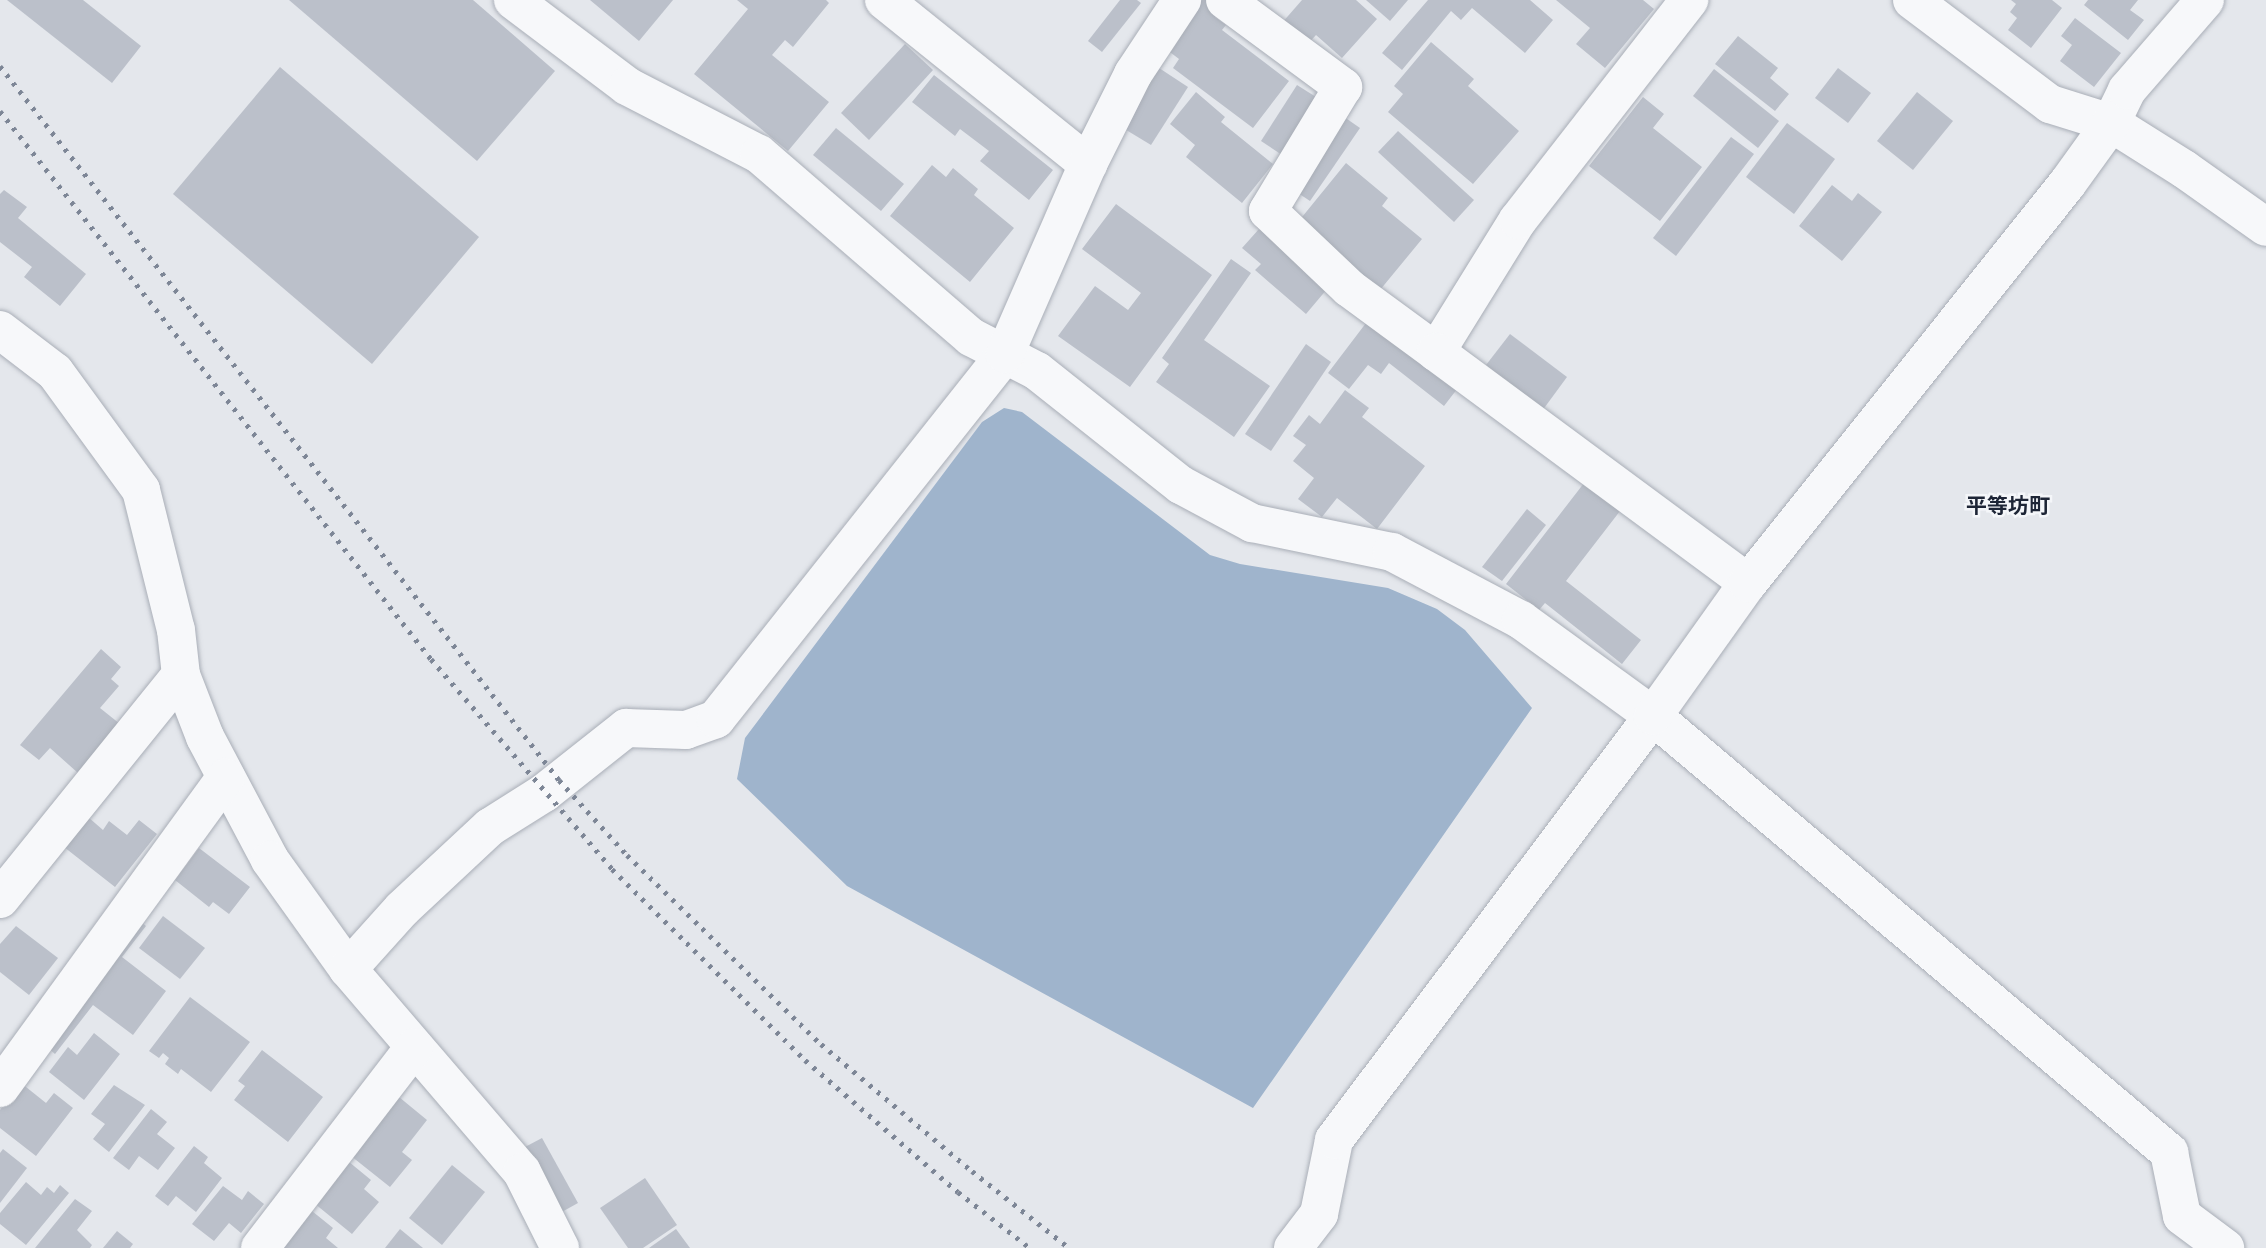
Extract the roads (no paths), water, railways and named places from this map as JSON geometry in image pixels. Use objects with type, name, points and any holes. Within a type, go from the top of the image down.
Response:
[{"type":"street","points":[[513,0],[627,86],[759,154],[971,337],[1037,371],[1181,485],[1252,523],[1392,552],[1521,620],[1653,716],[2169,1152],[2182,1216],[2225,1248]]},
{"type":"street","points":[[884,0],[1088,164]]},
{"type":"street","points":[[348,969],[402,909],[490,827],[544,793],[626,728],[686,730],[716,719],[1005,354],[1088,164],[1133,74],[1182,0]]},
{"type":"street","points":[[1226,0],[1343,87],[1268,211],[1349,288],[1748,583]]},
{"type":"street","points":[[1436,352],[1518,220],[1689,0]]},
{"type":"street","points":[[1912,0],[2050,104],[2111,123],[2184,169],[2266,227]]},
{"type":"street","points":[[1293,1248],[1319,1214],[1334,1140],[1653,716],[1748,583],[2059,195],[2111,123],[2127,90],[2205,0]]},
{"type":"street","points":[[0,330],[55,372],[141,490],[176,630],[181,675],[205,737],[270,860],[348,969],[522,1172],[560,1248]]},
{"type":"street","points":[[0,899],[181,675]]},
{"type":"street","points":[[0,1088],[226,777]]},
{"type":"street","points":[[260,1248],[414,1047]]},
{"type":"water","points":[[1004,408],[1022,412],[1210,555],[1240,564],[1388,588],[1437,609],[1465,630],[1532,708],[1253,1108],[847,886],[737,779],[745,738],[982,422]]},
{"type":"railway","points":[[0,66],[559,780],[627,855],[821,1044],[972,1171],[1069,1248]]},
{"type":"railway","points":[[0,111],[431,659],[612,869],[805,1060],[958,1192],[1030,1248]]},
{"type":"district","name":"平等坊町","points":[[2008,506]]}]
